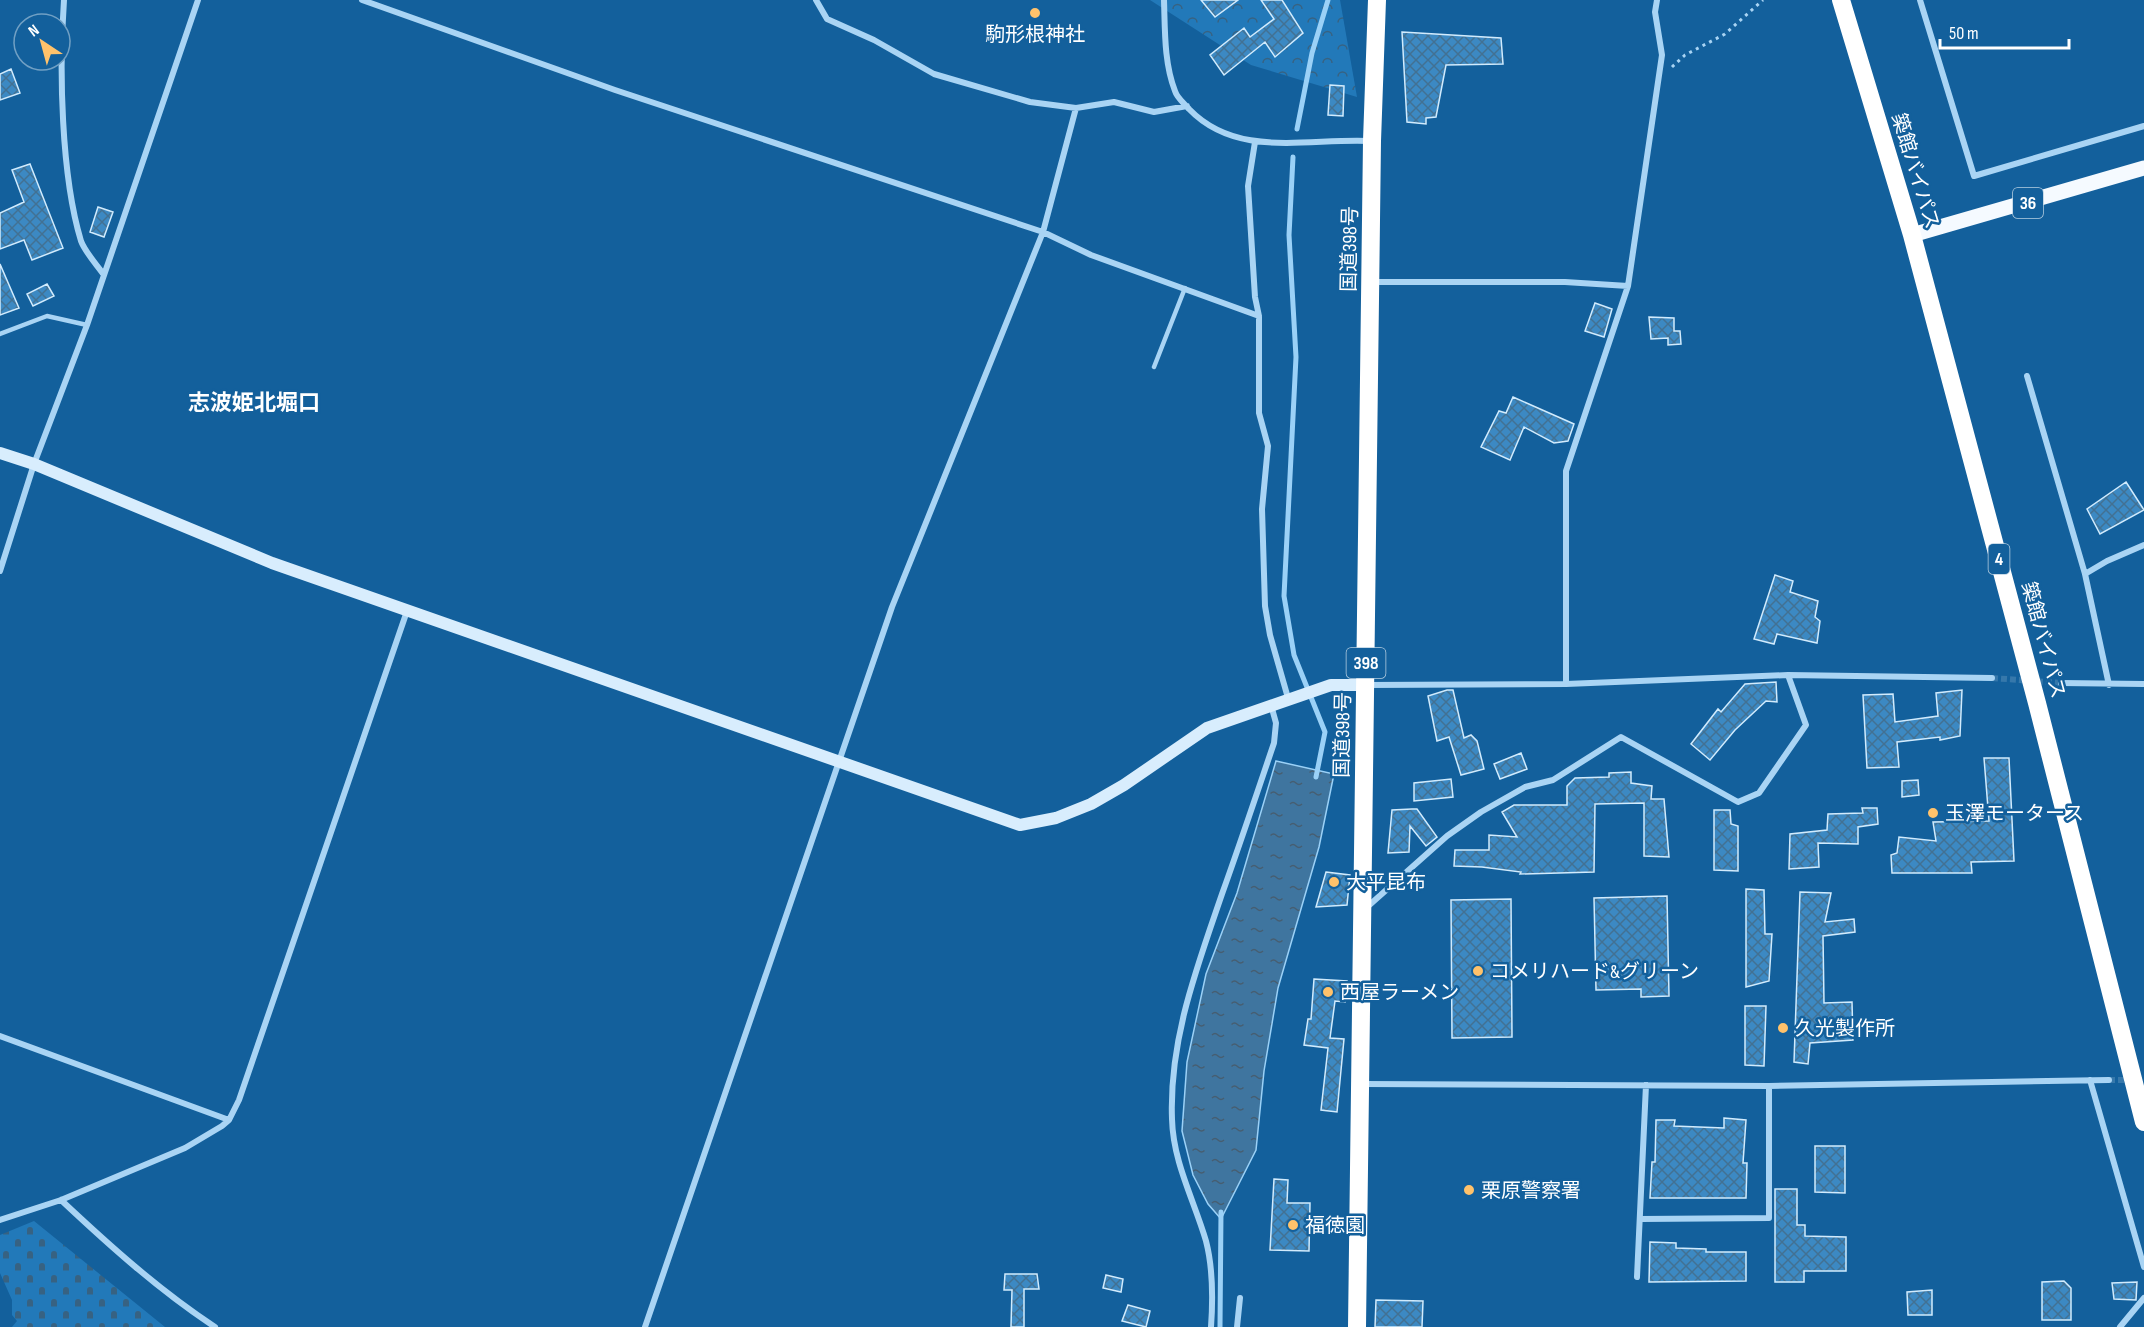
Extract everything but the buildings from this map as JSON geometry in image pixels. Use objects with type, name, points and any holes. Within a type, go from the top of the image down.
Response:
[{"type":"highway","name":"国道398号","points":[[1357,1327],[1372,141],[1377,0]]},
{"type":"highway","name":"築館バイパス","points":[[1841,0],[1912,236],[2037,703],[2144,1122]]},
{"type":"main road","name":"36","points":[[1912,236],[2144,168]]},
{"type":"street","points":[[64,0],[60,46],[68,172],[82,243],[104,275]]},
{"type":"street","points":[[0,571],[34,464],[87,324],[198,0]]},
{"type":"street","points":[[362,0],[615,90],[1042,232],[1091,255],[1259,316]]},
{"type":"street","points":[[816,0],[827,19],[874,40],[934,74],[1030,102],[1076,108],[1114,102],[1154,112],[1187,106]]},
{"type":"street","points":[[1164,0],[1168,70],[1176,94],[1187,106],[1221,133],[1255,142],[1289,144],[1329,139],[1372,141]]},
{"type":"street","points":[[1566,684],[1566,471],[1628,286],[1662,55],[1655,12],[1657,0]]},
{"type":"street","points":[[1920,0],[1974,176],[2144,126]]},
{"type":"street","points":[[645,1327],[892,607],[1042,232],[1076,108]]},
{"type":"street","points":[[1255,142],[1248,186],[1255,297],[1259,316],[1259,413],[1268,447],[1262,509],[1265,606],[1270,635],[1293,697]]},
{"type":"street","points":[[1371,282],[1565,282],[1628,286]]},
{"type":"street","points":[[2027,376],[2085,574],[2109,685]]},
{"type":"street","points":[[0,453],[34,464],[272,562],[1020,825],[1056,818],[1090,804],[1124,785],[1207,728],[1331,685],[1566,684],[1788,675],[1992,678]]},
{"type":"street","points":[[2085,574],[2107,561],[2144,545]]},
{"type":"street","points":[[0,1220],[61,1200],[185,1148],[229,1120],[239,1100],[408,610]]},
{"type":"street","points":[[1364,910],[1447,836],[1481,812],[1525,787],[1553,780],[1621,737],[1738,802],[1759,793],[1806,725],[1788,675]]},
{"type":"street","points":[[2061,683],[2144,684]]},
{"type":"street","points":[[1210,1327],[1213,1299],[1206,1244],[1183,1180],[1172,1121],[1173,1068],[1184,1007],[1274,743],[1276,723],[1271,705]]},
{"type":"street","points":[[0,1036],[229,1120]]},
{"type":"street","points":[[2090,1080],[2144,1268]]},
{"type":"street","points":[[1359,1084],[1769,1086],[2109,1080]]},
{"type":"street","points":[[1637,1277],[1646,1085]]},
{"type":"street","points":[[1641,1219],[1769,1218],[1769,1086]]},
{"type":"street","points":[[61,1200],[124,1260],[179,1303],[215,1327]]},
{"type":"street","points":[[1237,1327],[1240,1298]]},
{"type":"street","points":[[2120,1327],[2144,1298]]},
{"type":"lane","points":[[1154,367],[1185,288]]},
{"type":"lane","points":[[0,334],[48,316],[87,324]]},
{"type":"path","points":[[1659,78],[1685,55],[1725,34],[1763,0]]},
{"type":"green space","points":[[1150,0],[1340,0],[1357,97],[1251,65]]},
{"type":"green space","points":[[34,1221],[165,1327],[12,1327],[17,1321],[12,1315],[12,1300],[0,1273],[0,1235]]},
{"type":"water","points":[[1276,761],[1334,774],[1319,847],[1278,988],[1264,1071],[1256,1150],[1221,1219],[1208,1204],[1193,1175],[1182,1131],[1187,1062],[1206,974],[1237,893]]},
{"type":"waterway","points":[[1297,129],[1312,53],[1328,0]]},
{"type":"waterway","points":[[1293,157],[1289,235],[1296,357],[1284,596],[1294,655],[1325,732],[1316,777]]},
{"type":"waterway","points":[[1220,1327],[1221,1212]]},
{"type":"tunnel","points":[[1992,678],[2061,683]]},
{"type":"tunnel","points":[[2109,1080],[2144,1080]]},
{"type":"place","name":"駒形根神社","points":[[1035,13]]},
{"type":"place","name":"玉澤モータース","points":[[1933,813]]},
{"type":"place","name":"大平昆布","points":[[1334,882]]},
{"type":"place","name":"コメリハード&グリーン","points":[[1478,971]]},
{"type":"place","name":"西屋ラーメン","points":[[1328,992]]},
{"type":"place","name":"久光製作所","points":[[1783,1028]]},
{"type":"place","name":"栗原警察署","points":[[1469,1190]]},
{"type":"place","name":"福徳園","points":[[1293,1225]]},
{"type":"district","name":"志波姫北堀口","points":[[254,402]]}]
